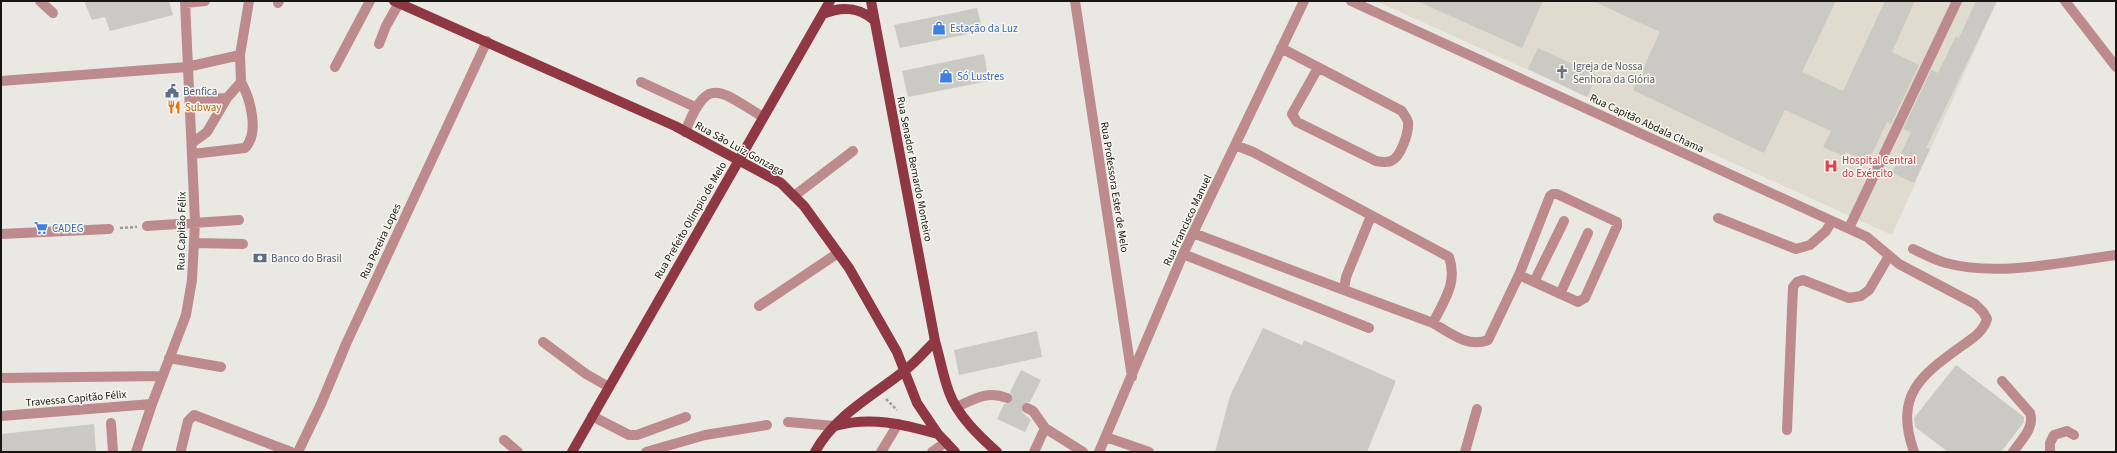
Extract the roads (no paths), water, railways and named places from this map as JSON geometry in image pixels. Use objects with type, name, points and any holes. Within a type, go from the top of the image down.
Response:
[{"type":"main road","name":"Rua Prefeito Olímpio de Melo","points":[[573,452],[592,416],[830,1]]},
{"type":"main road","name":"Rua Senador Bernardo Monteiro","points":[[871,1],[935,341],[949,392],[957,407],[971,426],[997,452]]},
{"type":"main road","name":"Rua São Luiz Gonzaga","points":[[396,2],[487,41],[685,132],[781,183],[804,206],[849,268],[888,334],[905,371],[917,403],[938,434],[955,452]]},
{"type":"main road","points":[[823,14],[841,8],[850,9],[866,14],[874,20]]},
{"type":"main road","points":[[815,452],[821,440],[845,415],[905,371],[935,341]]},
{"type":"main road","points":[[835,426],[851,421],[865,421],[898,424],[938,434]]},
{"type":"street","points":[[40,1],[53,12]]},
{"type":"street","points":[[185,2],[205,1]]},
{"type":"street","points":[[192,154],[245,148],[249,145],[253,132],[250,98],[241,82],[240,55],[249,1]]},
{"type":"street","points":[[335,67],[370,1]]},
{"type":"street","name":"Rua Professora Ester de Melo","points":[[1075,1],[1132,377]]},
{"type":"street","name":"Rua Francisco Manuel","points":[[1099,452],[1183,254],[1303,1]]},
{"type":"street","name":"Rua Capitão Abdala Chama","points":[[1351,1],[1849,228],[1867,237],[1899,264],[1975,304],[1983,312],[1987,319],[1980,333],[1942,360],[1922,378],[1910,397],[1906,415],[1907,433],[1914,452]]},
{"type":"street","points":[[1849,228],[1957,1]]},
{"type":"street","points":[[2065,1],[2116,67]]},
{"type":"street","name":"Rua Capitão Félix","points":[[136,452],[162,376],[186,315],[192,280],[195,222],[185,2]]},
{"type":"street","points":[[380,44],[396,2]]},
{"type":"street","name":"Rua Pereira Lopes","points":[[298,452],[321,404],[349,337],[487,41]]},
{"type":"street","points":[[1281,48],[1402,111],[1408,120],[1408,130],[1397,156],[1392,161],[1385,163],[1376,161],[1297,122],[1293,118],[1292,114],[1318,68]]},
{"type":"street","points":[[1,81],[187,67],[240,55]]},
{"type":"street","points":[[192,143],[207,132],[227,98],[241,82]]},
{"type":"street","points":[[641,82],[695,107]]},
{"type":"street","points":[[685,132],[695,107],[704,96],[713,92],[721,92],[763,117]]},
{"type":"street","points":[[190,100],[227,98]]},
{"type":"street","points":[[1235,144],[1253,152],[1449,257],[1453,268],[1453,281],[1433,323]]},
{"type":"street","points":[[794,196],[853,151]]},
{"type":"street","points":[[1193,233],[1433,323],[1469,342],[1479,343],[1488,340],[1519,275],[1550,196],[1554,194],[1617,222],[1617,226],[1585,298],[1578,302],[1519,275]]},
{"type":"street","points":[[1344,290],[1346,277],[1371,216]]},
{"type":"street","points":[[1718,218],[1796,249],[1810,245],[1826,231],[1832,221]]},
{"type":"street","points":[[147,226],[239,220]]},
{"type":"street","points":[[1534,282],[1564,221]]},
{"type":"street","points":[[1,234],[109,229]]},
{"type":"street","points":[[1560,294],[1588,233]]},
{"type":"street","points":[[194,243],[242,244]]},
{"type":"street","points":[[1913,249],[1946,263],[1974,267],[2009,268],[2116,256]]},
{"type":"street","points":[[759,306],[838,253]]},
{"type":"street","points":[[1183,254],[1369,328]]},
{"type":"street","points":[[1787,430],[1793,287],[1797,282],[1803,280],[1848,298],[1860,296],[1869,290],[1889,256]]},
{"type":"street","points":[[543,342],[586,374],[609,387]]},
{"type":"street","points":[[169,358],[221,368]]},
{"type":"street","points":[[1,378],[162,376]]},
{"type":"street","points":[[2002,381],[2030,413],[2032,419],[2031,426],[2013,452]]},
{"type":"street","points":[[957,407],[984,394],[999,394],[1007,398]]},
{"type":"street","name":"Travessa Capitão Félix","points":[[1,416],[152,404]]},
{"type":"street","points":[[1027,408],[1033,411],[1045,428],[1083,452]]},
{"type":"street","points":[[1465,452],[1477,409]]},
{"type":"street","points":[[181,450],[188,421],[194,415],[291,452]]},
{"type":"street","points":[[592,416],[629,435],[637,435],[686,418]]},
{"type":"street","points":[[788,422],[835,426]]},
{"type":"street","points":[[111,423],[113,452]]},
{"type":"street","points":[[881,452],[898,424]]},
{"type":"street","points":[[646,452],[705,435],[767,425]]},
{"type":"street","points":[[1034,452],[1045,428]]},
{"type":"street","points":[[2050,452],[2050,443],[2054,435],[2067,431],[2074,435]]},
{"type":"street","points":[[1106,437],[1149,452]]},
{"type":"street","points":[[504,440],[518,452]]},
{"type":"street","points":[[932,452],[946,442]]},
{"type":"tunnel","points":[[1007,398],[1027,408]]},
{"type":"place","name":"Estação da Luz","points":[[939,28]]},
{"type":"place","name":"Igreja de Nossa Senhora da Glória","points":[[1562,72]]},
{"type":"place","name":"Só Lustres","points":[[946,76]]},
{"type":"place","name":"Benfica","points":[[172,91]]},
{"type":"place","name":"Subway","points":[[174,107]]},
{"type":"place","name":"Hospital Central do Exército","points":[[1831,166]]},
{"type":"place","name":"CADEG","points":[[41,228]]},
{"type":"place","name":"Banco do Brasil","points":[[260,258]]}]
